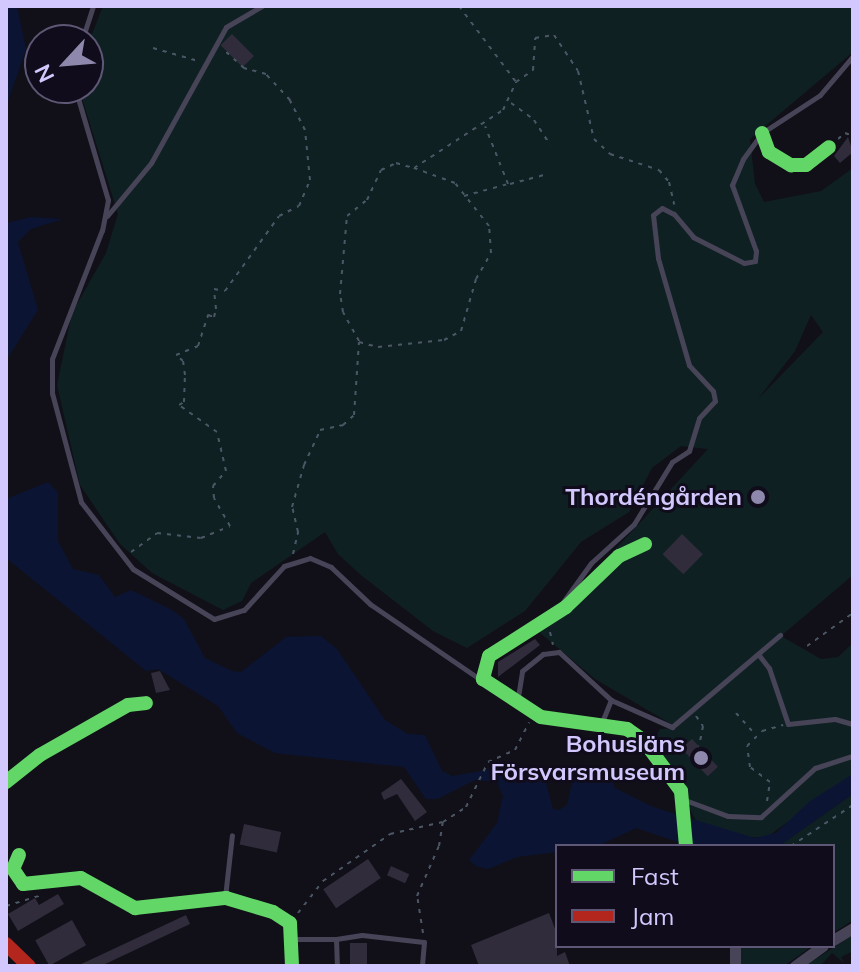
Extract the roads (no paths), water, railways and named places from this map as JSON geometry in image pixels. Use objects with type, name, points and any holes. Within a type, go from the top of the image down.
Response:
[{"type":"street","points":[[762,133],[769,152],[791,165],[806,165],[829,147]]},
{"type":"street","points":[[645,544],[619,556],[555,615],[489,656],[482,671],[485,683],[533,713],[568,724],[627,729],[644,741],[685,804],[686,844]]},
{"type":"street","points":[[6,782],[40,755],[128,705],[146,703]]},
{"type":"street","points":[[19,855],[13,869],[23,884],[81,878],[135,908],[158,909],[226,898],[273,912],[290,923],[294,939],[292,966]]},
{"type":"street","points":[[835,939],[853,928]]},
{"type":"street","points":[[6,944],[20,963]]},
{"type":"street","points":[[795,966],[820,948]]},
{"type":"lane","points":[[262,6],[226,27],[203,63],[151,163],[106,217],[59,336],[52,393],[81,502],[133,569],[214,619],[244,610],[295,561],[323,562],[370,604],[485,683]]},
{"type":"lane","points":[[555,615],[591,563],[634,524],[672,462],[689,451],[699,418],[715,401],[689,365],[658,258],[653,215],[662,208],[674,214],[693,237],[744,263],[755,261],[756,251],[732,185],[762,133],[820,95],[853,56]]},
{"type":"lane","points":[[80,104],[105,189],[106,217]]},
{"type":"lane","points":[[520,704],[522,671],[543,654],[559,652],[611,700],[665,727],[693,712],[780,635]]},
{"type":"lane","points":[[758,654],[769,668],[788,724],[835,719],[853,724]]},
{"type":"lane","points":[[601,725],[611,700]]},
{"type":"lane","points":[[685,804],[728,816],[765,815],[815,768],[853,756]]},
{"type":"lane","points":[[226,898],[232,835]]},
{"type":"lane","points":[[294,939],[336,939],[362,935],[424,942],[422,966]]},
{"type":"lane","points":[[336,939],[337,966]]},
{"type":"water","points":[[6,6],[17,6],[24,55],[6,107]]},
{"type":"water","points":[[31,217],[63,219],[31,229],[18,242],[38,310],[6,361],[6,223]]},
{"type":"water","points":[[48,482],[58,492],[58,541],[73,569],[99,575],[115,597],[131,590],[172,610],[184,619],[205,658],[232,671],[241,672],[286,637],[321,636],[337,649],[385,720],[408,734],[425,735],[442,771],[452,776],[492,769],[545,779],[553,809],[559,810],[567,805],[573,778],[610,776],[615,788],[653,807],[755,838],[776,833],[810,801],[853,774],[853,794],[782,844],[684,844],[636,828],[602,844],[555,844],[555,852],[517,857],[488,869],[476,866],[469,860],[497,823],[503,796],[497,782],[475,780],[437,799],[426,799],[404,767],[275,753],[237,733],[218,706],[158,669],[146,671],[6,558],[6,499]]},
{"type":"place","name":"Thordéngården","points":[[758,497]]},
{"type":"place","name":"Bohusläns Försvarsmuseum","points":[[701,758]]}]
